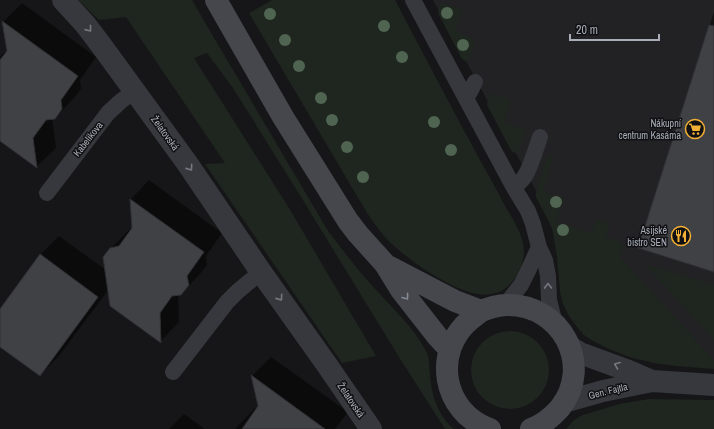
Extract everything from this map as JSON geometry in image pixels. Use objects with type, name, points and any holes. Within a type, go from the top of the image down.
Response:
[{"type":"main road","points":[[216,0],[283,117],[333,198],[358,234],[385,264],[401,290],[437,336],[450,350]]},
{"type":"main road","points":[[385,264],[455,301],[481,311]]},
{"type":"main road","points":[[489,429],[479,425],[471,419],[458,405],[453,396],[447,378],[447,359],[456,335],[465,323],[481,311],[505,305],[526,308],[547,317],[555,324],[570,347],[574,366],[569,394],[556,413],[541,426]]},
{"type":"street","name":"Želatovská","points":[[62,0],[97,39],[187,163],[371,429]]},
{"type":"street","name":"Gen. Fajtla","points":[[570,347],[580,353],[630,371],[652,382]]},
{"type":"street","name":"Gen. Fajtla","points":[[564,402],[603,391],[652,382],[714,385]]},
{"type":"lane","points":[[416,1],[464,96],[528,211],[547,267],[549,300],[555,324]]},
{"type":"lane","points":[[464,96],[470,92],[475,82]]},
{"type":"lane","name":"Kabelíkova","points":[[47,192],[108,113],[135,91]]},
{"type":"lane","points":[[513,186],[525,177],[540,137]]},
{"type":"lane","points":[[505,305],[521,285],[539,246]]},
{"type":"lane","points":[[173,372],[227,302],[261,272]]},
{"type":"shaded area","points":[[78,0],[192,0],[328,231],[358,270],[404,320],[426,351],[432,390],[436,404],[448,424],[454,429],[445,429],[233,88],[207,53],[194,58],[289,208],[376,356],[342,363],[205,164],[225,163],[126,17],[99,20]]},
{"type":"shaded area","points":[[272,0],[395,0],[520,234],[524,248],[522,264],[518,274],[508,286],[491,294],[480,294],[453,286],[438,278],[401,252],[382,233],[367,213],[249,13]]},
{"type":"shaded area","points":[[433,0],[714,0],[714,366],[575,324],[566,310],[562,294],[556,239],[540,198]]},
{"type":"shaded area","points":[[440,2],[462,9],[455,32],[475,39],[470,58],[467,61],[462,59],[439,15],[438,12]]},
{"type":"shaded area","points":[[491,93],[511,100],[504,123],[526,130],[519,151],[516,153],[512,152],[487,105]]},
{"type":"shaded area","points":[[547,157],[553,157],[543,192],[564,199],[556,221],[591,233],[596,219],[610,224],[606,237],[623,243],[620,257],[714,360],[714,369],[676,366],[632,358],[593,341],[584,335],[577,327],[563,304],[560,292],[557,256],[552,228],[536,197]]},
{"type":"shaded area","points":[[645,264],[714,285],[714,340],[713,339]]},
{"type":"shaded area","points":[[510,331],[525,334],[538,342],[546,355],[549,370],[546,385],[538,398],[525,406],[510,409],[495,406],[482,398],[474,385],[471,370],[474,355],[482,342],[495,334]]},
{"type":"shaded area","points":[[649,399],[714,400],[714,429],[566,429],[574,420],[583,415],[619,404]]},
{"type":"building","points":[[2,21],[78,76],[61,100],[62,109],[55,119],[46,120],[33,138],[37,168],[0,141],[0,60],[7,51]]},
{"type":"building","name":"Nákupní centrum Kasárna","points":[[709,25],[714,26],[714,272],[638,248]]},
{"type":"building","points":[[130,199],[204,252],[187,276],[189,285],[181,295],[172,296],[160,313],[161,343],[110,306],[103,257],[110,248],[119,246],[132,228]]},
{"type":"building","points":[[40,254],[98,297],[40,376],[0,347],[0,309]]},
{"type":"building","points":[[251,375],[325,429],[242,429],[258,406]]},
{"type":"place","name":"Nákupní centrum Kasárna","points":[[695,129]]},
{"type":"place","name":"Asijské bistro SEN","points":[[681,236]]}]
